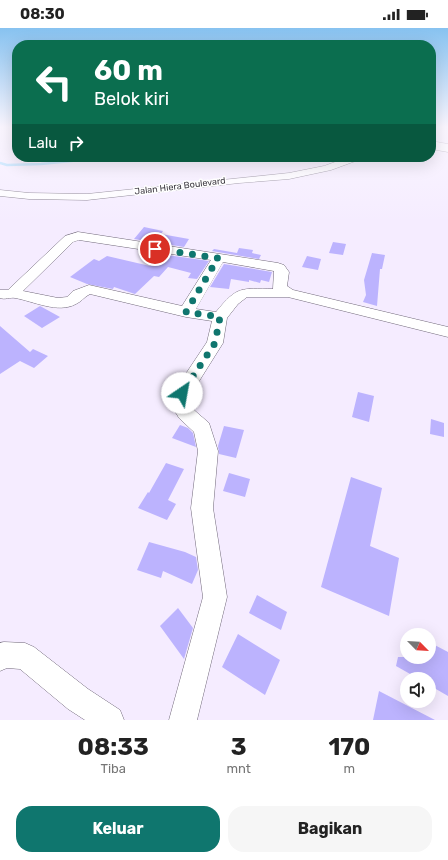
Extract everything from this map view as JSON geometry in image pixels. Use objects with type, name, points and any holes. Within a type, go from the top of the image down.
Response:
[{"type":"street","name":"Jalan Hiera Boulevard","points":[[0,194],[86,197],[238,177],[322,162]]},
{"type":"street","name":"Jalan Hiera Boulevard","points":[[122,187],[238,177],[289,176],[327,168],[344,162]]},
{"type":"street","points":[[6,293],[70,239],[78,236],[279,268],[282,272],[280,288],[288,292],[448,332]]},
{"type":"street","points":[[186,312],[218,258]]},
{"type":"street","points":[[6,293],[58,303],[70,301],[78,294],[89,289],[186,312],[220,317]]},
{"type":"street","points":[[183,720],[215,597],[202,508],[208,451],[202,428],[185,413],[182,393],[215,343],[220,317],[232,301],[244,293],[288,292]]},
{"type":"street","points":[[0,658],[4,655],[25,656],[78,699],[110,720]]},
{"type":"building","points":[[144,227],[163,231],[161,234],[189,239],[184,247],[134,239]]},
{"type":"building","points":[[333,242],[346,244],[343,255],[329,253]]},
{"type":"building","points":[[239,248],[253,250],[252,253],[261,255],[259,259],[212,251],[214,249],[237,253]]},
{"type":"building","points":[[372,253],[385,255],[382,269],[380,269],[377,306],[363,302],[366,295],[364,280]]},
{"type":"building","points":[[160,254],[209,261],[197,279],[188,278],[191,273],[168,267],[159,277],[154,276],[135,294],[114,287],[113,289],[87,284],[70,277],[94,259],[99,261],[107,256],[150,266]]},
{"type":"building","points":[[307,256],[321,259],[318,270],[302,267]]},
{"type":"building","points":[[224,264],[272,272],[269,282],[261,280],[260,283],[249,280],[249,282],[231,279],[229,289],[210,287]]},
{"type":"building","points":[[40,306],[60,317],[42,328],[24,316]]},
{"type":"building","points":[[0,326],[30,352],[33,349],[48,356],[34,368],[20,361],[0,374]]},
{"type":"building","points":[[358,392],[374,396],[369,422],[352,417]]},
{"type":"building","points":[[431,419],[444,423],[444,437],[430,434]]},
{"type":"building","points":[[180,425],[188,428],[193,433],[196,447],[172,438]]},
{"type":"building","points":[[224,426],[244,430],[236,458],[219,454],[218,446]]},
{"type":"building","points":[[166,463],[184,469],[168,500],[176,504],[167,520],[138,508],[148,492],[149,493]]},
{"type":"building","points":[[229,473],[250,479],[245,497],[223,491]]},
{"type":"building","points":[[351,477],[382,488],[370,546],[399,558],[389,616],[321,587]]},
{"type":"building","points":[[149,542],[185,552],[196,557],[198,570],[192,584],[163,571],[161,578],[137,570]]},
{"type":"building","points":[[257,595],[287,612],[281,630],[249,613]]},
{"type":"building","points":[[178,608],[193,628],[184,659],[160,626]]},
{"type":"building","points":[[238,634],[280,660],[265,695],[222,667]]},
{"type":"building","points":[[436,646],[448,652],[448,696],[436,689],[436,672],[407,672],[396,666],[398,657],[400,657],[400,664],[436,664]]},
{"type":"building","points":[[379,691],[400,702],[400,708],[412,708],[435,720],[373,720]]},
{"type":"waterway","points":[[0,163],[7,165],[61,162]]},
{"type":"route","points":[[155,249],[218,258],[186,312],[220,317],[215,343],[182,393]]}]
